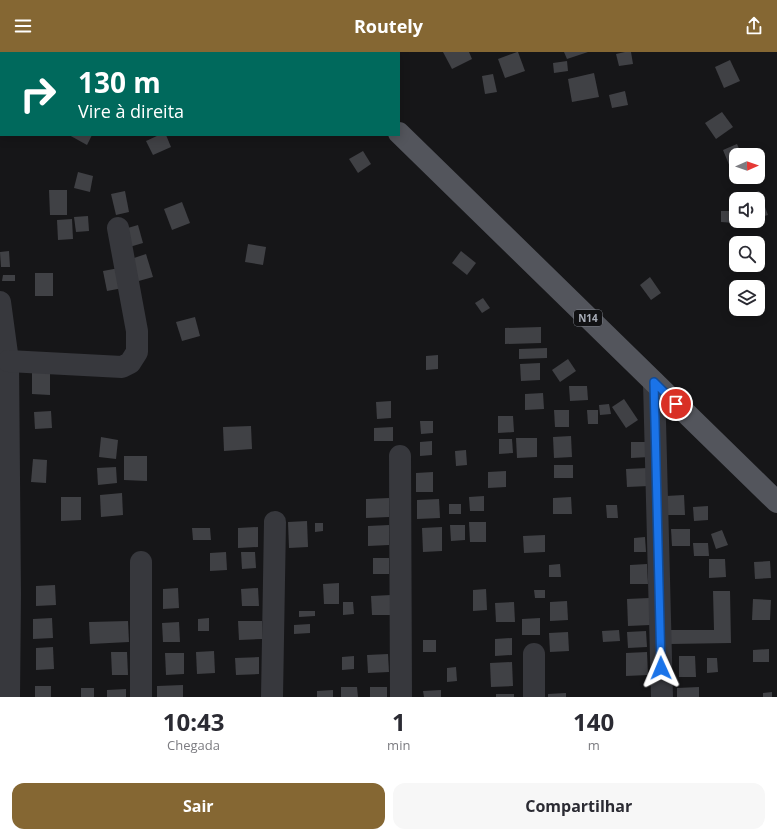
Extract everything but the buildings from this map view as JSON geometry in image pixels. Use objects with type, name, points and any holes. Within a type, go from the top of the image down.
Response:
[{"type":"main road","name":"N14","points":[[400,134],[777,502]]},
{"type":"street","points":[[8,361],[122,367],[130,363],[137,352],[137,331],[118,228]]},
{"type":"street","points":[[0,302],[8,361],[10,594],[9,697]]},
{"type":"street","points":[[654,382],[662,697]]},
{"type":"street","points":[[400,456],[401,697]]},
{"type":"street","points":[[272,697],[275,522]]},
{"type":"street","points":[[141,562],[141,697]]},
{"type":"street","points":[[534,654],[534,697]]},
{"type":"route","points":[[661,668],[654,382],[676,404]]}]
